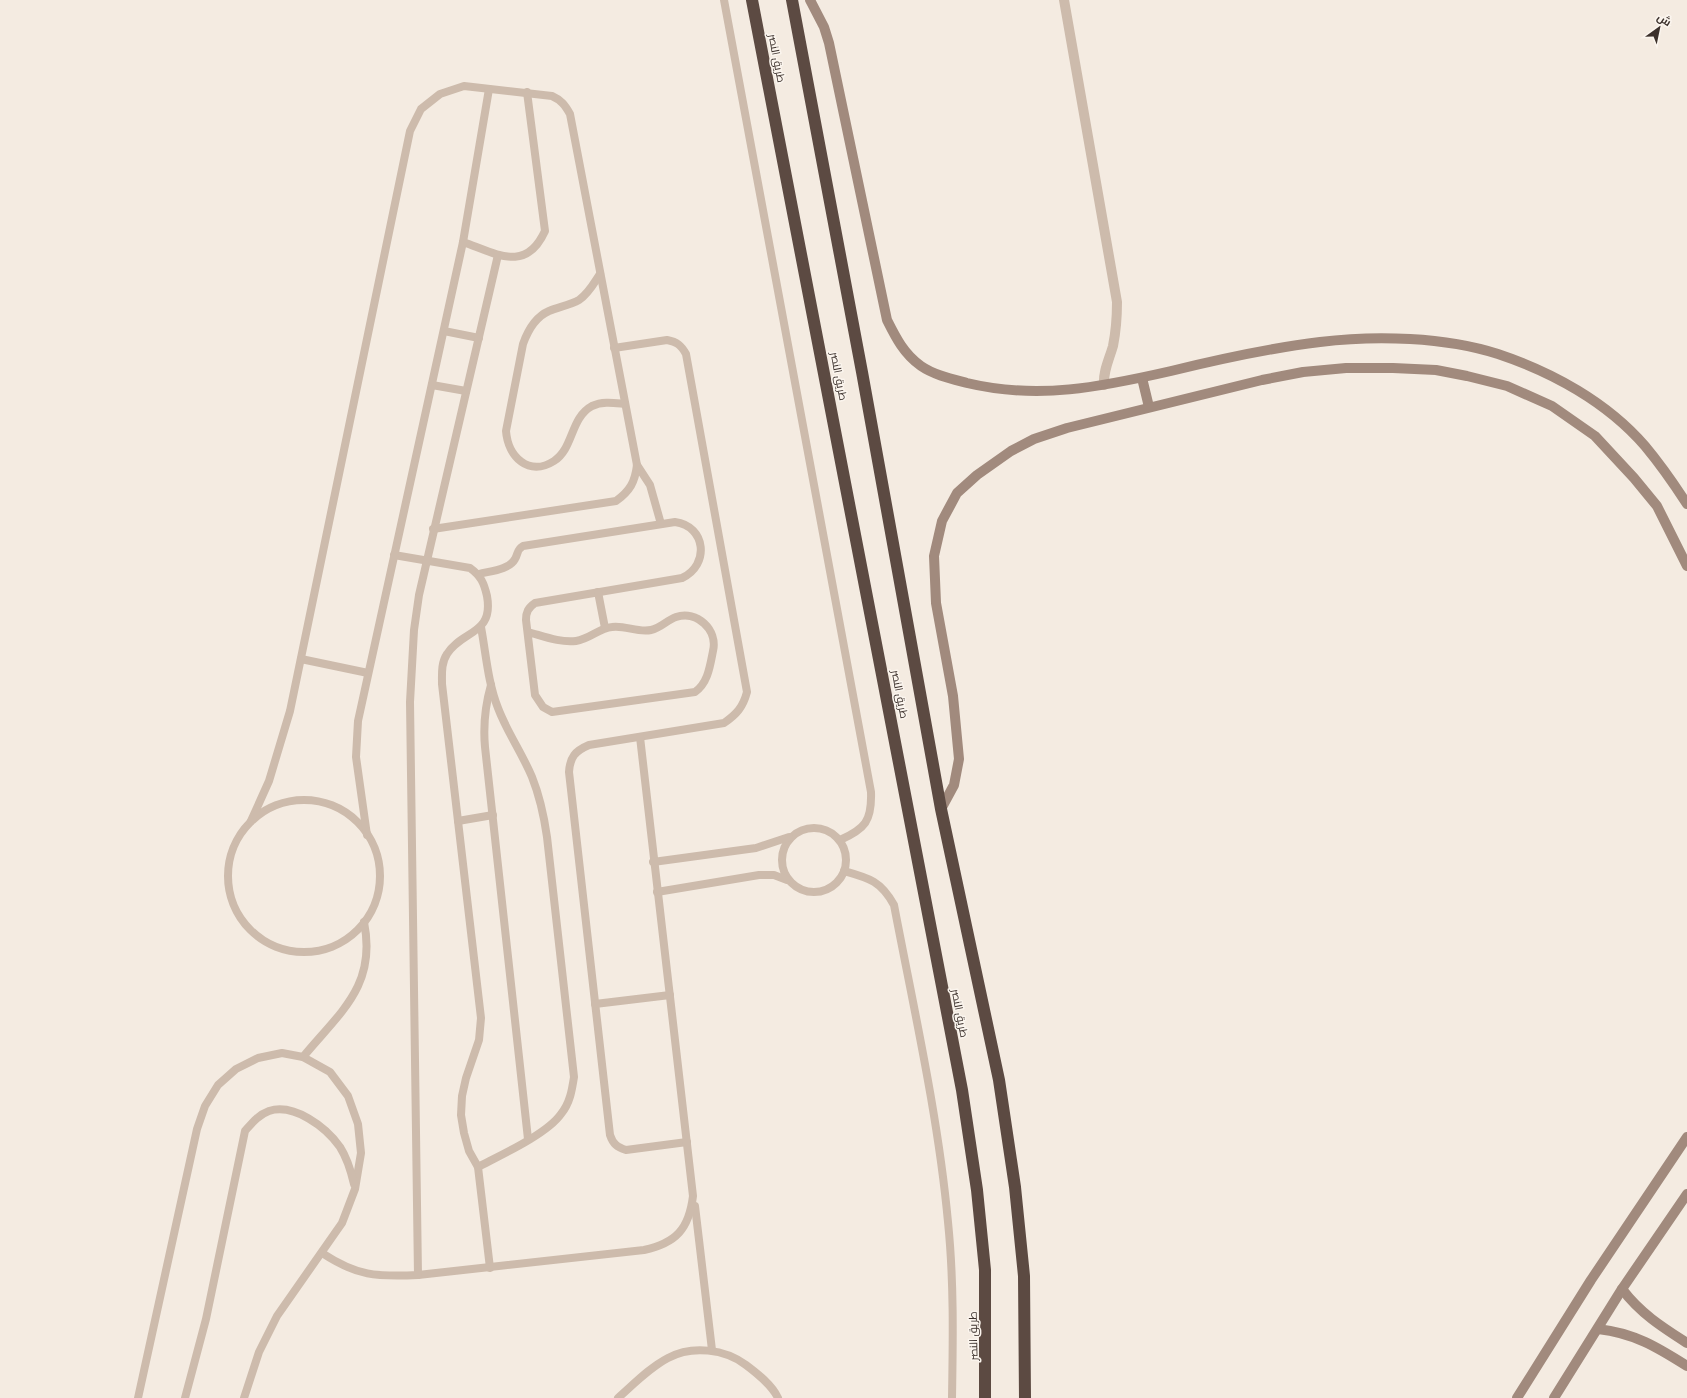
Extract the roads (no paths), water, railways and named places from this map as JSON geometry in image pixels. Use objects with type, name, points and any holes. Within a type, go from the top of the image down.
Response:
[{"type":"highway","name":"طريق النصر","points":[[752,0],[962,1090],[976,1190],[985,1270],[985,1398]]},
{"type":"highway","name":"طريق النصر","points":[[792,0],[862,372],[941,810],[999,1080],[1015,1187],[1024,1276],[1025,1398]]},
{"type":"street","points":[[810,0],[824,27],[829,42],[887,320],[902,348],[922,367],[946,378],[984,387],[1071,391],[1142,378],[1272,349],[1322,342],[1370,339],[1426,340],[1497,354],[1545,372],[1581,392],[1614,416],[1643,444],[1669,477],[1687,504]]},
{"type":"street","points":[[1064,0],[1117,302],[1115,330],[1110,355],[1105,367],[1104,385]]},
{"type":"street","points":[[941,810],[954,785],[959,759],[953,696],[936,603],[934,556],[942,521],[957,493],[977,474],[1011,451],[1034,439],[1067,428],[1262,380],[1304,372],[1346,368],[1436,370],[1467,376],[1506,386],[1552,406],[1595,436],[1634,478],[1657,506],[1687,566]]},
{"type":"street","points":[[1142,378],[1149,407]]},
{"type":"street","points":[[1517,1398],[1591,1280],[1687,1137]]},
{"type":"street","points":[[1554,1398],[1622,1290],[1687,1194]]},
{"type":"street","points":[[1622,1290],[1631,1301],[1654,1322],[1687,1343]]},
{"type":"street","points":[[1598,1329],[1634,1336],[1656,1347],[1687,1366]]},
{"type":"lane","points":[[724,0],[871,792],[871,808],[866,824],[854,834],[840,840]]},
{"type":"lane","points":[[251,821],[274,806],[299,800],[326,804],[344,812],[359,824],[367,835],[378,859],[379,879],[376,899],[364,922],[345,940],[321,950],[294,952],[276,946],[258,937],[248,928],[234,906],[230,893],[228,874],[231,854],[236,842],[251,821],[269,781],[281,745],[301,659],[410,131],[421,109],[440,94],[464,86],[552,96],[560,100],[566,106],[570,114],[637,465],[636,480],[628,492],[616,501],[433,529]]},
{"type":"lane","points":[[367,835],[356,757],[358,721],[464,242],[489,89]]},
{"type":"lane","points":[[464,242],[498,255],[513,258],[527,254],[539,244],[545,231],[527,92]]},
{"type":"lane","points":[[418,1275],[410,702],[414,630],[426,559],[498,255]]},
{"type":"lane","points":[[600,274],[591,288],[578,300],[549,311],[537,319],[528,330],[523,344],[506,431],[507,443],[512,454],[521,462],[532,466],[544,466],[555,461],[563,452],[579,417],[592,406],[608,402],[625,404]]},
{"type":"lane","points":[[444,331],[478,338]]},
{"type":"lane","points":[[614,348],[667,340],[675,341],[682,347],[686,354],[747,692],[744,705],[735,716],[724,723],[589,745],[577,750],[570,760],[569,772],[612,1142],[618,1148],[626,1150],[687,1142]]},
{"type":"lane","points":[[432,385],[466,391]]},
{"type":"lane","points":[[637,465],[650,485],[661,524]]},
{"type":"lane","points":[[479,574],[511,564],[515,560],[520,547],[523,546],[674,522],[683,523],[696,533],[699,541],[701,556],[698,566],[691,574],[682,578],[535,602],[529,607],[526,613],[528,632],[535,695],[543,707],[552,712],[695,692],[703,686],[714,647],[711,631],[700,620],[686,616],[675,617],[664,625],[652,630],[639,631],[614,626],[605,628],[597,634],[576,641],[554,639],[528,632]]},
{"type":"lane","points":[[394,555],[426,559],[470,568],[479,574],[484,584],[488,605],[487,617],[481,627],[456,644],[446,654],[442,669],[442,684],[481,1018],[479,1040],[462,1096],[461,1115],[469,1151],[478,1167],[490,1268]]},
{"type":"lane","points":[[598,592],[605,628]]},
{"type":"lane","points":[[478,1167],[546,1129],[561,1115],[571,1097],[574,1077],[573,1056],[542,806],[532,776],[506,728],[497,707],[491,684],[481,627]]},
{"type":"lane","points":[[301,659],[368,673]]},
{"type":"lane","points":[[491,684],[486,705],[484,726],[528,1139]]},
{"type":"lane","points":[[640,737],[653,862],[712,1350]]},
{"type":"lane","points":[[458,821],[493,815]]},
{"type":"lane","points":[[653,862],[756,848],[779,842],[790,837],[799,830],[810,827],[821,828],[832,833],[840,840],[845,850],[846,861],[844,871],[838,881],[829,888],[818,892],[807,892],[796,888],[787,880],[774,875],[759,875],[657,892]]},
{"type":"lane","points":[[787,880],[782,869],[781,858],[784,846],[790,837]]},
{"type":"lane","points":[[844,871],[876,881],[887,892],[894,905],[937,1134],[948,1222],[953,1312],[952,1398]]},
{"type":"lane","points":[[303,1057],[353,996],[360,983],[367,954],[368,938],[364,922]]},
{"type":"lane","points":[[595,1004],[670,995]]},
{"type":"lane","points":[[138,1398],[197,1129],[204,1106],[218,1085],[236,1069],[252,1060],[282,1053],[303,1057],[330,1072],[348,1096],[358,1124],[361,1153],[355,1189],[342,1223],[277,1316],[259,1352],[244,1398]]},
{"type":"lane","points":[[185,1398],[206,1319],[245,1131],[255,1119],[269,1111],[284,1110],[305,1117],[324,1129],[339,1146],[350,1167],[355,1189]]},
{"type":"lane","points":[[322,1253],[342,1266],[365,1274],[389,1276],[418,1275],[490,1268],[660,1247],[674,1239],[685,1227],[691,1212],[693,1196]]},
{"type":"lane","points":[[618,1398],[651,1369],[669,1357],[690,1351],[712,1350],[736,1358],[757,1373],[775,1392],[778,1398]]}]
